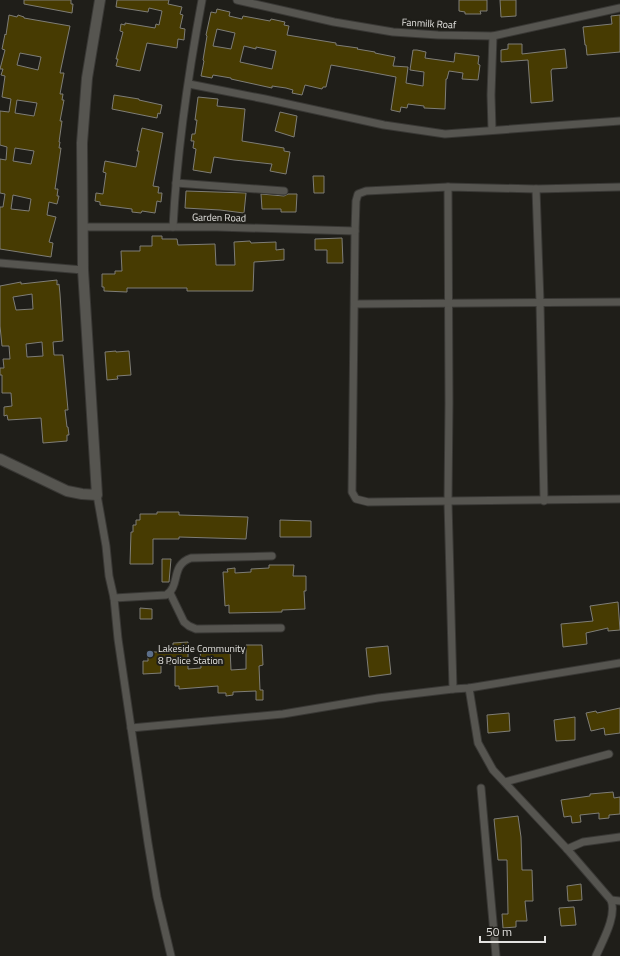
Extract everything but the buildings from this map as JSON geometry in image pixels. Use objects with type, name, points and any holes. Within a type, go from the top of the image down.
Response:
[{"type":"street","points":[[100,0],[87,78],[82,143],[83,270],[97,495],[106,546],[109,576],[114,598],[118,639],[132,728],[138,785],[157,897],[170,956]]},
{"type":"street","points":[[173,227],[176,183],[194,46],[202,0]]},
{"type":"street","name":"Fanmilk Roaf","points":[[237,0],[334,22],[393,32],[438,35],[493,36],[620,8]]},
{"type":"street","points":[[492,130],[491,95],[493,36]]},
{"type":"street","points":[[189,84],[384,125],[445,134],[620,121]]},
{"type":"street","points":[[176,183],[284,191]]},
{"type":"street","points":[[620,187],[536,189],[448,188],[366,191],[358,194],[356,201],[355,231],[352,492],[356,499],[368,502],[620,499]]},
{"type":"street","points":[[448,188],[448,502],[453,689]]},
{"type":"street","points":[[536,189],[544,501]]},
{"type":"street","name":"Garden Road","points":[[82,227],[275,228],[355,231]]},
{"type":"street","points":[[0,263],[83,270]]},
{"type":"street","points":[[355,304],[620,302]]},
{"type":"street","points":[[0,459],[68,491],[97,495]]},
{"type":"street","points":[[170,593],[179,567],[182,562],[191,558],[272,556]]},
{"type":"street","points":[[114,598],[162,595],[170,593]]},
{"type":"street","points":[[170,593],[184,622],[196,629],[281,628]]},
{"type":"street","points":[[132,728],[283,714],[378,698],[469,688],[620,663]]},
{"type":"street","points":[[469,688],[478,743],[493,770],[567,849],[611,900],[613,915],[596,956]]},
{"type":"street","points":[[505,782],[610,754]]},
{"type":"street","points":[[481,788],[496,956]]},
{"type":"street","points":[[567,849],[583,842],[620,837]]},
{"type":"street","points":[[611,900],[620,901]]},
{"type":"place","name":"Lakeside Community 8 Police Station","points":[[150,654]]}]
